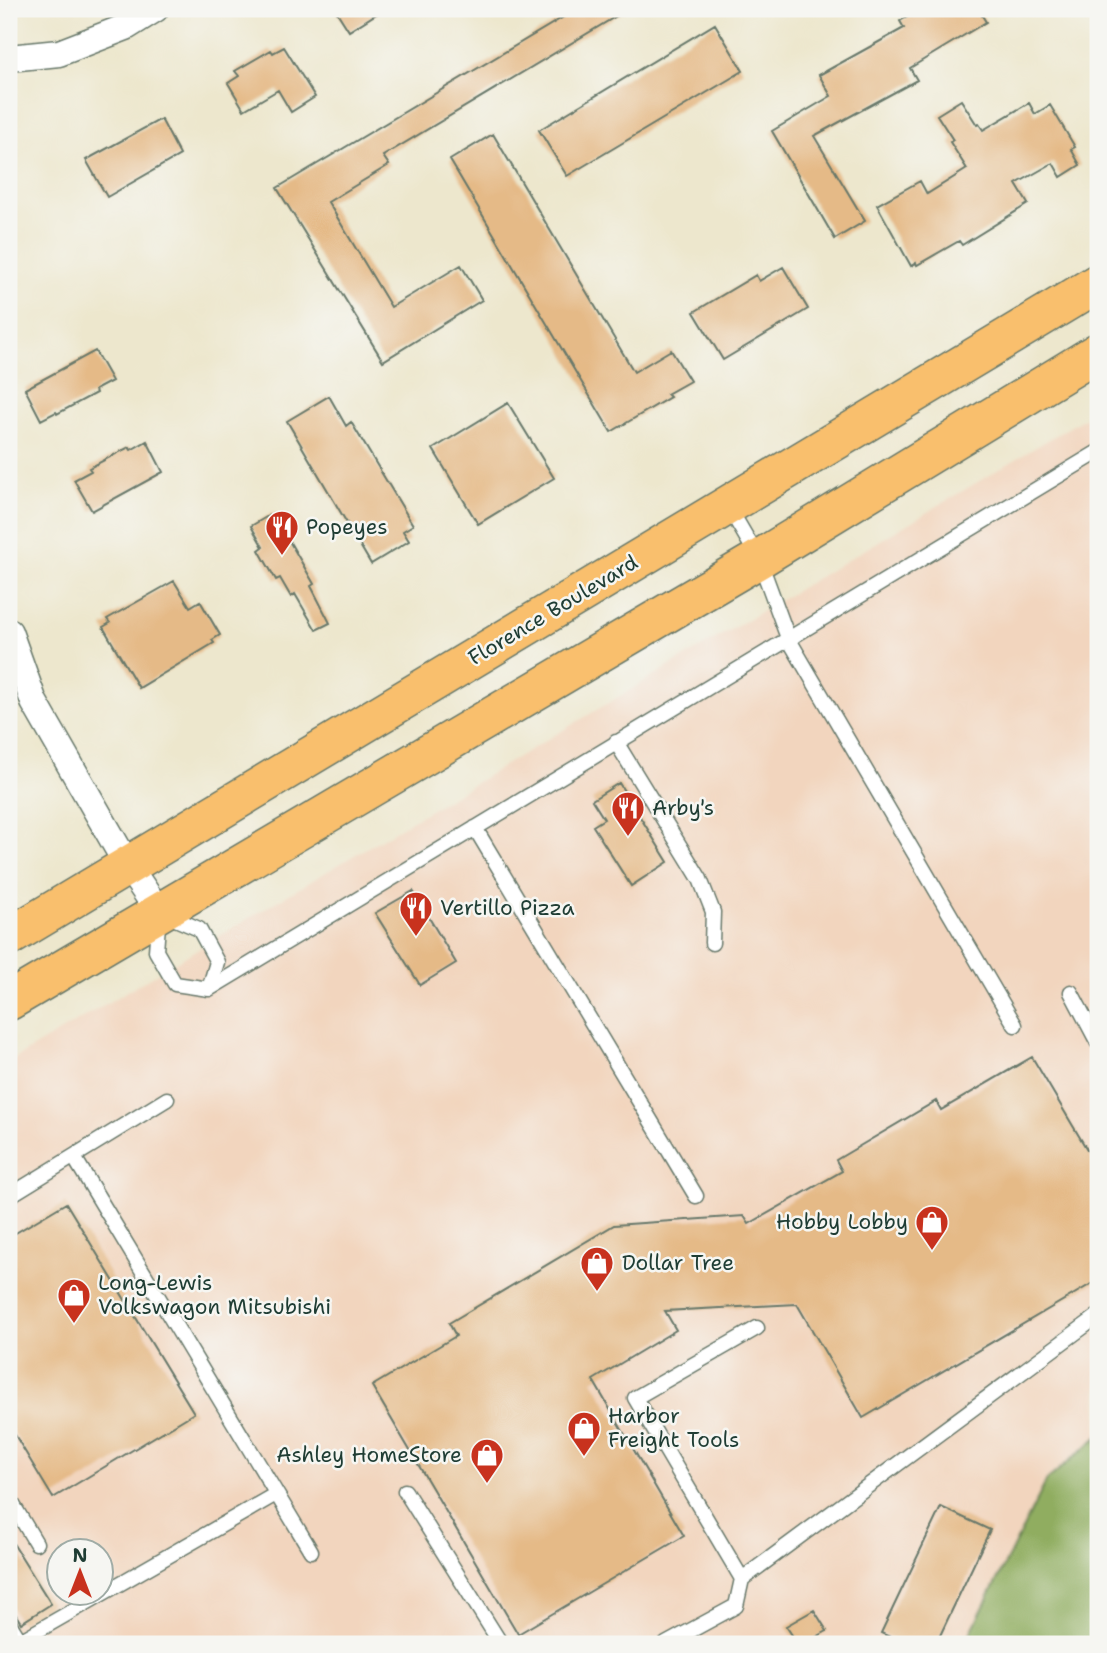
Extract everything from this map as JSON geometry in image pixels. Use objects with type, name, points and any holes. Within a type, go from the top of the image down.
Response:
[{"type":"highway","name":"Florence Boulevard","points":[[9,937],[1098,283]]},
{"type":"highway","points":[[9,1001],[759,559],[1098,352]]},
{"type":"street","points":[[9,58],[59,53],[125,27],[155,9]]},
{"type":"street","points":[[9,632],[34,702],[128,866],[159,912]]},
{"type":"lane","points":[[209,989],[217,962],[199,929],[159,912],[156,951],[175,984],[209,989],[1098,453]]},
{"type":"lane","points":[[727,505],[759,559],[788,638],[1015,1025]]},
{"type":"lane","points":[[616,742],[700,879],[713,912],[712,943]]},
{"type":"lane","points":[[475,828],[696,1196]]},
{"type":"lane","points":[[1070,992],[1098,1043]]},
{"type":"lane","points":[[9,1195],[167,1099]]},
{"type":"lane","points":[[74,1157],[311,1551]]},
{"type":"lane","points":[[666,1644],[736,1606],[742,1579],[1098,1316]]},
{"type":"lane","points":[[742,1579],[635,1398],[757,1328]]},
{"type":"lane","points":[[405,1490],[500,1644]]},
{"type":"lane","points":[[9,1623],[20,1641],[276,1494]]},
{"type":"lane","points":[[9,1498],[37,1543]]},
{"type":"shaded area","points":[[1098,410],[1098,1505],[993,1644],[9,1644],[9,1062]]},
{"type":"green space","points":[[1098,1437],[1098,1644],[965,1644],[1047,1480]]},
{"type":"building","points":[[335,9],[384,9],[349,31]]},
{"type":"building","points":[[577,9],[628,9],[383,156],[389,165],[328,202],[391,307],[461,265],[482,300],[383,361],[277,188]]},
{"type":"building","points":[[921,9],[978,9],[986,22],[910,68],[917,80],[814,136],[865,221],[835,239],[772,131],[831,96],[819,75],[904,28],[900,21]]},
{"type":"building","points":[[715,24],[743,71],[567,176],[539,130]]},
{"type":"building","points":[[284,47],[315,97],[291,112],[278,90],[244,110],[228,83],[239,76],[235,71],[271,50],[273,53]]},
{"type":"building","points":[[961,100],[983,130],[1029,103],[1035,114],[1050,105],[1075,147],[1071,149],[1080,165],[1061,177],[1053,163],[1016,184],[1028,204],[962,245],[959,241],[911,266],[877,205],[920,181],[927,194],[967,169],[937,115]]},
{"type":"building","points":[[161,119],[180,155],[107,197],[86,160]]},
{"type":"building","points":[[493,134],[634,372],[671,350],[690,381],[667,394],[670,397],[611,432],[450,160]]},
{"type":"building","points":[[783,267],[808,309],[723,360],[694,312],[756,275],[759,281]]},
{"type":"building","points":[[95,351],[112,381],[95,390],[96,393],[41,420],[25,389]]},
{"type":"building","points":[[329,396],[346,426],[351,422],[413,525],[403,531],[409,541],[371,564],[287,421]]},
{"type":"building","points":[[508,403],[554,478],[478,524],[433,449]]},
{"type":"building","points":[[147,441],[163,472],[92,511],[74,480],[91,471],[89,468],[129,447],[131,450]]},
{"type":"building","name":"Popeyes","points":[[273,513],[314,584],[311,586],[330,623],[316,630],[295,594],[291,597],[280,578],[276,580],[259,550],[263,547],[251,526]]},
{"type":"building","points":[[174,581],[190,607],[200,601],[220,635],[212,640],[214,643],[139,688],[103,627],[110,623],[107,619]]},
{"type":"building","points":[[619,783],[668,862],[631,886],[593,826],[604,819],[592,800]]},
{"type":"building","name":"Vertillo Pizza","points":[[413,891],[456,963],[420,985],[375,913]]},
{"type":"building","points":[[1032,1057],[1098,1168],[1098,1280],[863,1418],[797,1304],[665,1311],[676,1330],[593,1380],[684,1536],[518,1634],[372,1386],[456,1336],[449,1323],[614,1225],[744,1216],[749,1224],[842,1171],[836,1160],[936,1101],[941,1110]]},
{"type":"building","name":"Long-Lewis Volkswagon Mitsubishi","points":[[66,1203],[194,1413],[53,1498],[9,1425],[9,1237]]},
{"type":"building","points":[[941,1507],[990,1530],[936,1644],[905,1644],[881,1633]]},
{"type":"building","points":[[9,1537],[46,1596],[46,1607],[21,1623],[9,1604]]},
{"type":"building","points":[[814,1610],[827,1631],[804,1644],[798,1644],[786,1626]]},
{"type":"place","name":"Popeyes","points":[[282,557]]},
{"type":"place","name":"Arby's","points":[[628,838]]},
{"type":"place","name":"Vertillo Pizza","points":[[416,938]]},
{"type":"place","name":"Hobby Lobby","points":[[932,1252]]},
{"type":"place","name":"Dollar Tree","points":[[597,1293]]},
{"type":"place","name":"Long-Lewis Volkswagon Mitsubishi","points":[[74,1325]]},
{"type":"place","name":"Harbor Freight Tools","points":[[584,1458]]},
{"type":"place","name":"Ashley HomeStore","points":[[487,1485]]}]
